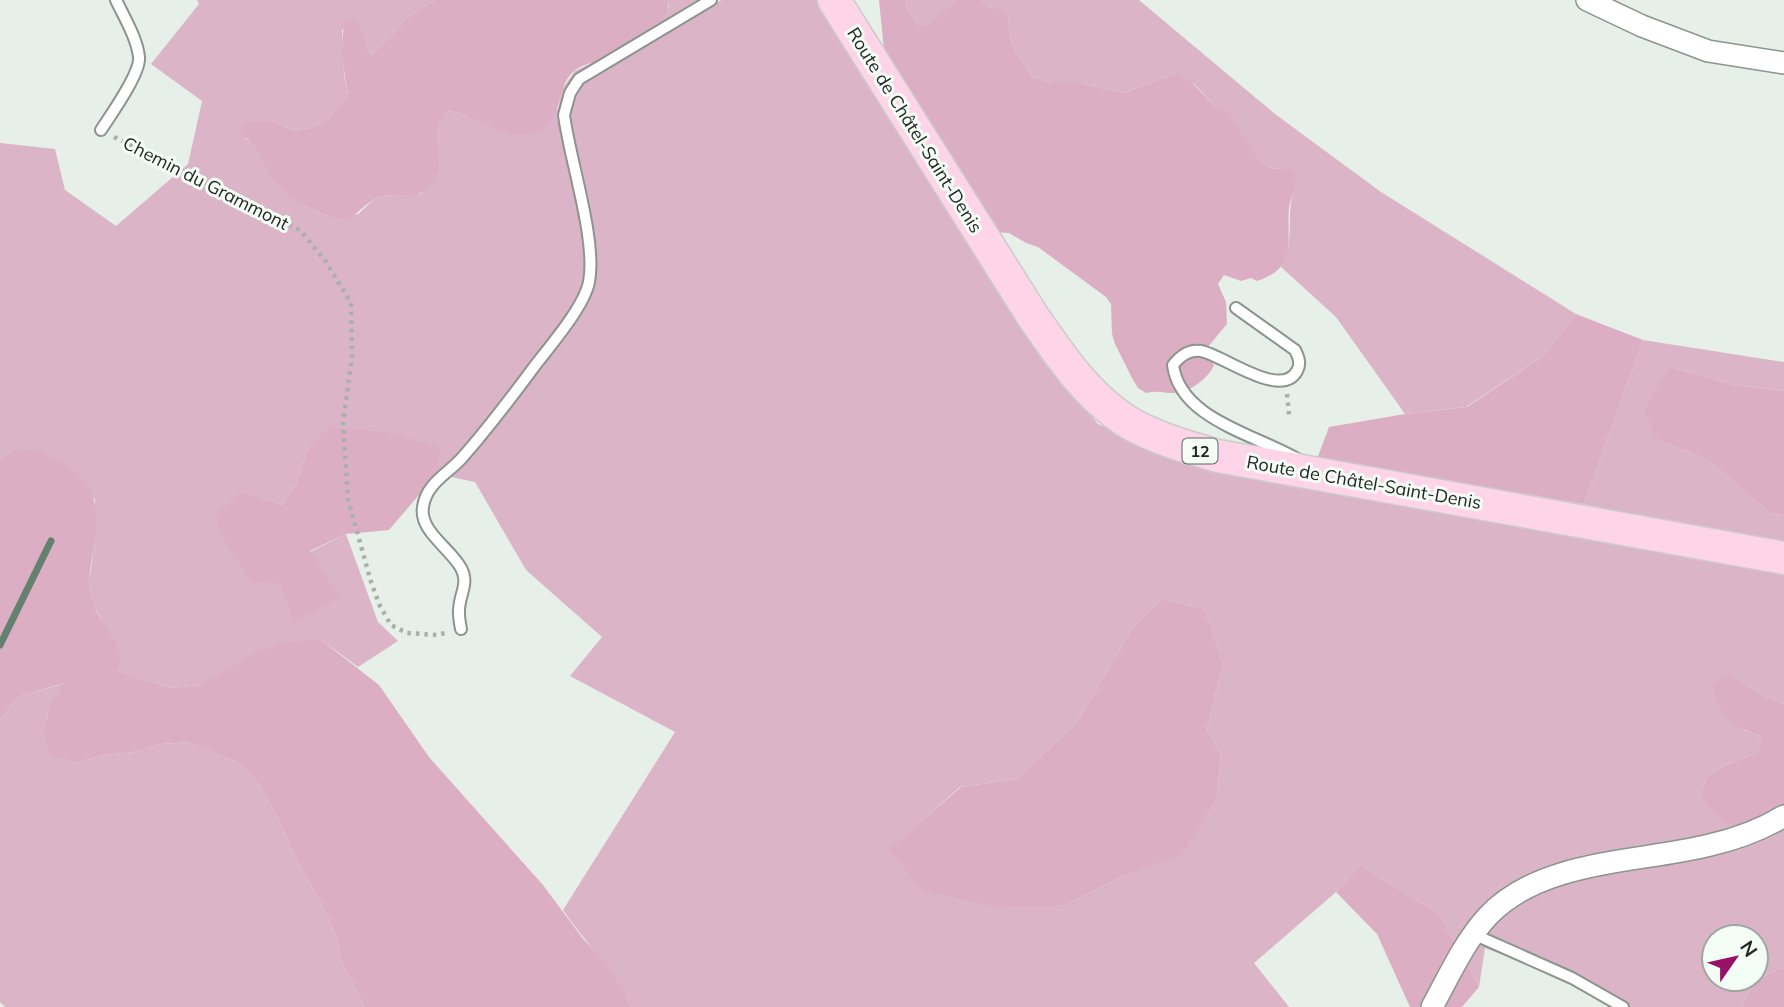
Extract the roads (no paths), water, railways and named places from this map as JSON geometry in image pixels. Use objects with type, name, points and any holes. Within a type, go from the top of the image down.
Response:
[{"type":"main road","name":"Route de Châtel-Saint-Denis","points":[[834,0],[1059,355],[1094,395],[1126,421],[1170,442],[1218,456],[1784,558]]},
{"type":"street","points":[[1587,0],[1643,26],[1708,51],[1784,63]]},
{"type":"street","points":[[1432,1007],[1473,933],[1490,913],[1541,881],[1581,868],[1709,846],[1761,829],[1784,816]]},
{"type":"lane","name":"Chemin du Grammont","points":[[101,131],[130,85],[140,59],[116,0]]},
{"type":"lane","points":[[461,629],[458,612],[466,581],[462,569],[447,548],[429,530],[423,519],[422,509],[426,492],[461,459],[514,393],[570,321],[589,284],[589,247],[564,115],[570,93],[579,79],[711,0]]},
{"type":"lane","points":[[1236,308],[1295,351],[1299,368],[1293,377],[1280,382],[1262,377],[1199,350],[1181,354],[1173,365],[1174,379],[1187,398],[1216,420],[1288,453],[1318,474]]},
{"type":"lane","points":[[1473,933],[1572,978],[1623,1007]]},
{"type":"waterway","points":[[0,645],[51,541]]}]
